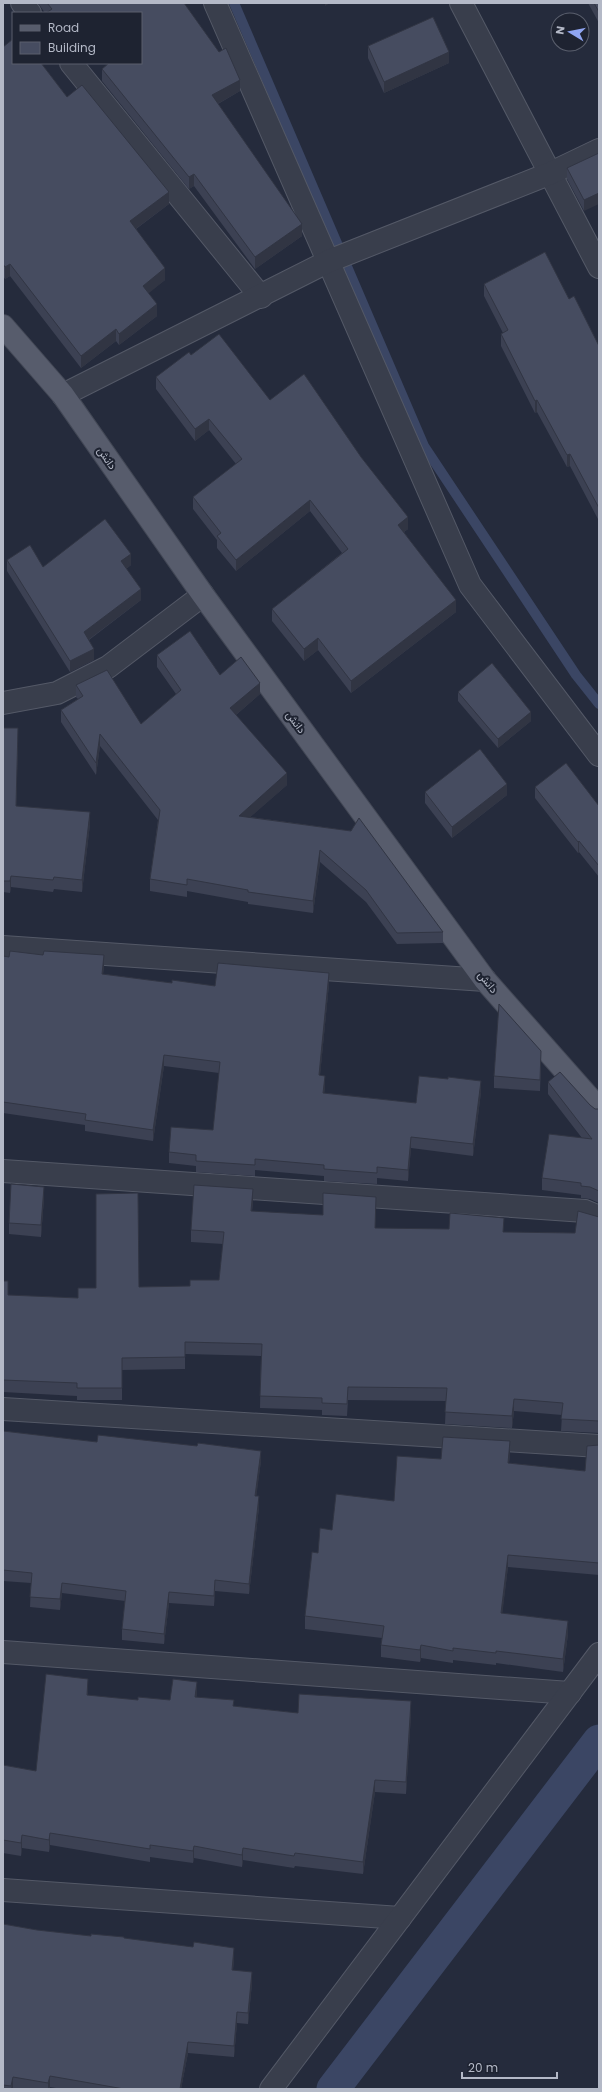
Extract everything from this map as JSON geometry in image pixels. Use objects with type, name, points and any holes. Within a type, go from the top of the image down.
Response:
[{"type":"main road","name":"دانش","points":[[3,326],[63,395],[203,596],[485,980],[599,1109]]},
{"type":"street","points":[[22,3],[29,12]]},
{"type":"street","points":[[215,3],[470,585],[599,755]]},
{"type":"street","points":[[461,3],[552,173],[599,267]]},
{"type":"street","points":[[72,64],[261,297]]},
{"type":"street","points":[[63,395],[261,297],[329,261],[552,173],[599,150]]},
{"type":"street","points":[[3,703],[57,692],[108,667],[203,596]]},
{"type":"street","points":[[3,947],[485,980]]},
{"type":"street","points":[[3,1171],[585,1211],[599,1217]]},
{"type":"street","points":[[3,1409],[599,1446]]},
{"type":"street","points":[[3,1652],[570,1693]]},
{"type":"street","points":[[271,2089],[599,1654]]},
{"type":"street","points":[[3,1890],[400,1918]]},
{"type":"building","points":[[47,3],[184,3],[219,52],[226,48],[240,80],[212,95],[302,224],[255,257],[194,174],[189,177],[102,69],[108,64],[142,64],[142,12],[48,12],[52,9]]},
{"type":"building","points":[[594,3],[599,3],[599,12]]},
{"type":"building","points":[[433,17],[449,52],[384,82],[368,46]]},
{"type":"building","points":[[12,40],[12,64],[42,64],[67,97],[82,85],[169,192],[130,221],[165,268],[143,286],[157,304],[119,334],[116,329],[81,356],[10,264],[5,267],[3,264],[3,47]]},
{"type":"building","points":[[599,153],[599,193],[584,200],[567,168]]},
{"type":"building","points":[[545,252],[569,299],[574,296],[599,346],[599,508],[570,454],[567,455],[537,400],[535,401],[501,334],[508,330],[484,284]]},
{"type":"building","points":[[219,334],[270,400],[304,374],[361,457],[408,517],[398,525],[456,600],[351,681],[318,638],[304,649],[272,609],[348,549],[310,500],[236,560],[217,536],[221,533],[193,497],[242,459],[209,419],[195,429],[156,377],[189,352],[191,355]]},
{"type":"building","points":[[105,519],[131,554],[121,561],[141,589],[84,632],[94,649],[70,661],[7,560],[30,545],[43,567]]},
{"type":"building","points":[[190,631],[220,675],[241,657],[260,683],[230,708],[287,773],[239,816],[351,831],[359,818],[443,932],[397,933],[366,890],[320,850],[313,901],[248,892],[248,890],[187,879],[187,885],[150,879],[160,810],[100,734],[96,763],[61,710],[83,696],[76,685],[107,670],[141,724],[181,690],[157,655]]},
{"type":"building","points":[[492,663],[531,712],[498,739],[458,692]]},
{"type":"building","points":[[3,728],[18,728],[16,806],[90,812],[82,880],[54,877],[53,880],[11,876],[10,881],[3,881]]},
{"type":"building","points":[[480,749],[507,784],[452,827],[425,792]]},
{"type":"building","points":[[566,763],[599,806],[599,866],[579,841],[578,842],[535,787]]},
{"type":"building","points":[[10,951],[43,955],[44,951],[104,955],[102,974],[172,983],[172,980],[215,986],[218,963],[329,973],[319,1075],[325,1076],[323,1093],[416,1103],[419,1076],[448,1079],[448,1077],[481,1081],[473,1144],[411,1137],[408,1170],[377,1167],[377,1173],[324,1169],[324,1165],[255,1159],[255,1165],[196,1161],[196,1155],[169,1152],[171,1127],[213,1130],[220,1062],[164,1055],[153,1130],[85,1120],[86,1114],[3,1102],[3,956],[9,957]]},
{"type":"building","points":[[499,1004],[541,1051],[540,1080],[494,1076]]},
{"type":"building","points":[[560,1072],[590,1105],[595,1109],[599,1109],[599,1191],[590,1187],[581,1186],[581,1183],[542,1178],[549,1134],[592,1139],[548,1082]]},
{"type":"building","points":[[11,1184],[44,1187],[41,1225],[9,1223]]},
{"type":"building","points":[[194,1185],[253,1189],[251,1211],[323,1215],[323,1193],[376,1197],[375,1228],[449,1229],[450,1213],[504,1218],[503,1232],[575,1233],[578,1211],[599,1217],[599,1421],[561,1419],[563,1403],[514,1399],[512,1416],[445,1412],[447,1388],[348,1387],[347,1404],[322,1403],[322,1398],[260,1396],[262,1344],[185,1342],[185,1357],[122,1358],[122,1388],[77,1388],[77,1383],[3,1380],[3,1281],[8,1281],[8,1295],[78,1298],[78,1288],[96,1288],[96,1194],[138,1193],[139,1287],[190,1286],[190,1280],[219,1280],[224,1232],[191,1230]]},
{"type":"building","points":[[3,1431],[97,1442],[98,1435],[197,1446],[198,1443],[261,1451],[255,1496],[259,1496],[249,1584],[215,1580],[214,1596],[169,1592],[164,1634],[122,1629],[126,1591],[62,1583],[60,1599],[30,1597],[32,1573],[3,1570]]},
{"type":"building","points":[[443,1437],[510,1441],[508,1463],[585,1471],[587,1446],[599,1445],[599,1563],[508,1555],[501,1613],[568,1621],[563,1659],[496,1651],[496,1653],[453,1648],[453,1651],[421,1645],[420,1650],[381,1645],[384,1626],[305,1616],[312,1552],[318,1553],[320,1528],[332,1530],[336,1494],[394,1501],[397,1456],[441,1459]]},
{"type":"building","points":[[46,1674],[88,1679],[87,1695],[138,1700],[138,1697],[170,1700],[173,1679],[197,1682],[195,1697],[234,1700],[233,1706],[298,1713],[299,1694],[411,1701],[406,1782],[375,1780],[363,1862],[295,1853],[294,1856],[243,1848],[242,1855],[194,1846],[193,1851],[150,1845],[150,1849],[50,1833],[49,1840],[22,1835],[21,1843],[3,1840],[3,1765],[36,1771]]},
{"type":"building","points":[[3,1924],[37,1930],[91,1936],[91,1934],[124,1937],[193,1947],[194,1942],[234,1948],[232,1970],[252,1972],[248,2013],[237,2012],[234,2046],[188,2042],[180,2089],[124,2089],[50,2076],[48,2083],[13,2077],[11,2086],[3,2085]]},
{"type":"waterway","points":[[234,3],[424,446],[576,675],[599,704]]},
{"type":"waterway","points":[[333,2089],[599,1741]]}]
